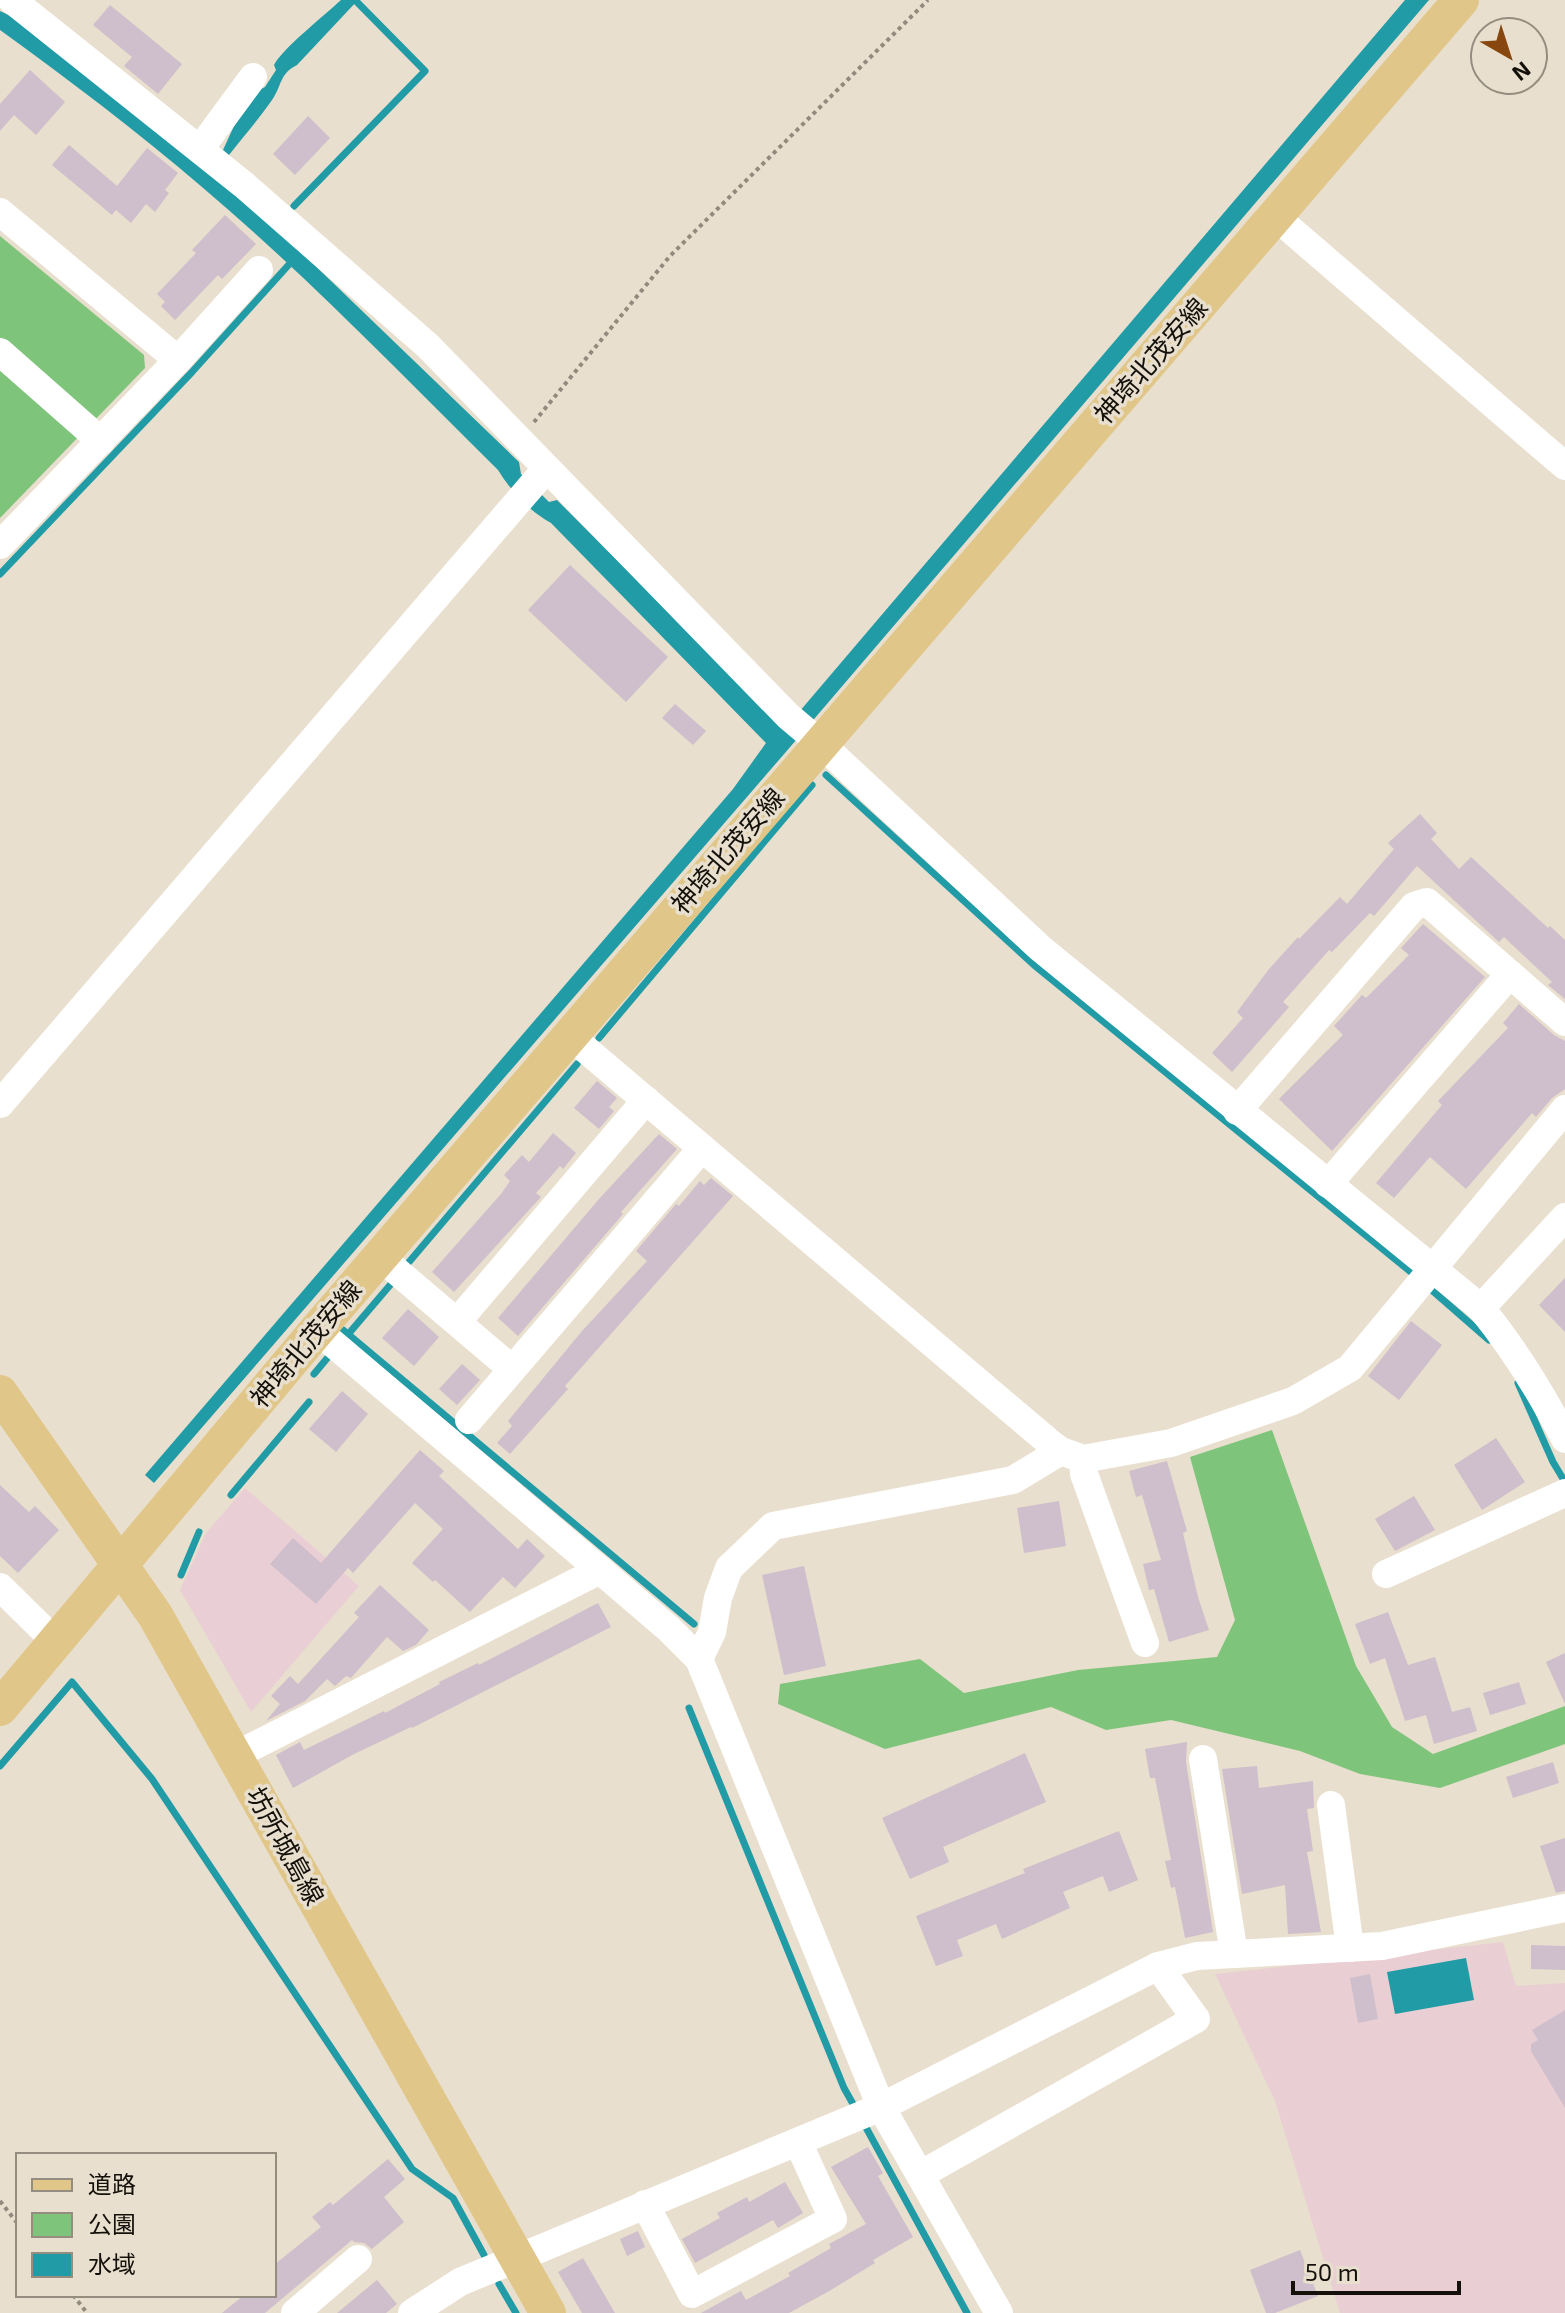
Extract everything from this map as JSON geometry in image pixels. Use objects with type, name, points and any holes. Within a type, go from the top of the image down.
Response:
[{"type":"main road","name":"神埼北茂安線","points":[[0,1708],[317,1330],[570,1036],[805,731],[1276,217],[1461,0]]},
{"type":"main road","name":"坊所城島線","points":[[0,1393],[155,1615],[548,2313]]},
{"type":"street","points":[[12,0],[200,149],[428,346],[805,731],[1040,948],[1328,1184],[1422,1278],[1481,1308],[1511,1344],[1565,1439]]},
{"type":"street","points":[[200,149],[253,77]]},
{"type":"street","points":[[0,212],[178,360]]},
{"type":"street","points":[[1276,217],[1565,466]]},
{"type":"street","points":[[0,545],[178,360],[259,270]]},
{"type":"street","points":[[0,352],[101,441]]},
{"type":"street","points":[[0,1104],[546,469]]},
{"type":"street","points":[[1237,1111],[1414,906],[1427,902],[1565,1022]]},
{"type":"street","points":[[1328,1184],[1510,974]]},
{"type":"street","points":[[570,1036],[1072,1455],[1084,1474],[1145,1643]]},
{"type":"street","points":[[457,1322],[646,1100]]},
{"type":"street","points":[[699,1659],[712,1632],[718,1598],[729,1568],[773,1526],[1013,1480],[1072,1455],[1171,1443],[1293,1401],[1350,1368],[1565,1109]]},
{"type":"street","points":[[469,1420],[702,1148]]},
{"type":"street","points":[[1481,1308],[1565,1217]]},
{"type":"street","points":[[380,1257],[512,1369]]},
{"type":"street","points":[[317,1330],[669,1629],[699,1659],[881,2107],[999,2313]]},
{"type":"street","points":[[1386,1574],[1563,1493]]},
{"type":"street","points":[[236,1755],[600,1570]]},
{"type":"street","points":[[0,1587],[56,1642]]},
{"type":"street","points":[[1203,1759],[1234,1954]]},
{"type":"street","points":[[1331,1805],[1350,1948]]},
{"type":"street","points":[[412,2313],[460,2282],[881,2107],[1158,1966],[1197,1956],[1382,1946],[1565,1908]]},
{"type":"street","points":[[920,2175],[1196,2019],[1158,1966]]},
{"type":"street","points":[[645,2204],[692,2294],[833,2219],[798,2142]]},
{"type":"street","points":[[295,2313],[358,2259]]},
{"type":"path","points":[[519,440],[670,256],[928,0]]},
{"type":"path","points":[[0,2201],[16,2221]]},
{"type":"path","points":[[75,2297],[87,2313]]},
{"type":"shaded area","points":[[245,1488],[359,1586],[251,1712],[180,1590],[206,1533]]},
{"type":"shaded area","points":[[1503,1942],[1516,1986],[1565,1983],[1565,2313],[1340,2313],[1275,2101],[1215,1974]]},
{"type":"green space","points":[[0,236],[144,355],[145,368],[0,518]]},
{"type":"green space","points":[[1272,1430],[1356,1666],[1392,1727],[1433,1754],[1565,1706],[1565,1744],[1440,1788],[1360,1774],[1300,1751],[1171,1720],[1106,1730],[1051,1707],[885,1749],[778,1704],[780,1684],[920,1659],[964,1693],[1078,1670],[1217,1657],[1235,1620],[1190,1457]]},
{"type":"water","points":[[341,0],[358,0],[287,72],[272,100],[229,155],[223,150],[234,126],[257,91],[265,87],[276,70],[274,65],[278,58]]},
{"type":"water","points":[[1405,0],[1429,0],[791,746],[154,1483],[145,1475],[733,789],[766,743],[551,523],[521,500],[498,470],[316,290],[177,166],[0,30],[0,11],[15,18],[276,228],[519,462],[521,474],[549,502],[557,500],[783,727],[788,725]]},
{"type":"water","points":[[1466,1958],[1474,2000],[1395,2014],[1387,1972]]},
{"type":"building","points":[[110,5],[182,64],[158,94],[124,66],[132,57],[93,25]]},
{"type":"building","points":[[30,70],[65,102],[36,135],[14,115],[0,131],[0,104]]},
{"type":"building","points":[[308,116],[330,138],[295,175],[273,154]]},
{"type":"building","points":[[69,145],[117,186],[147,148],[178,173],[165,190],[169,193],[155,212],[146,204],[131,223],[116,210],[112,215],[52,165]]},
{"type":"building","points":[[225,215],[256,244],[222,279],[218,275],[175,320],[161,306],[165,302],[157,294],[196,253],[192,250]]},
{"type":"building","points":[[570,565],[668,657],[626,702],[528,610]]},
{"type":"building","points":[[675,704],[706,731],[693,745],[662,718]]},
{"type":"building","points":[[1420,814],[1437,833],[1431,839],[1459,869],[1471,857],[1565,940],[1565,999],[1548,985],[1552,982],[1504,937],[1499,942],[1417,866],[1374,916],[1370,913],[1332,952],[1329,950],[1283,1002],[1289,1007],[1232,1072],[1212,1053],[1243,1018],[1237,1012],[1298,937],[1340,897],[1347,904],[1394,849],[1388,843]]},
{"type":"building","points":[[1423,924],[1485,977],[1332,1151],[1279,1099],[1343,1035],[1334,1026],[1362,995],[1366,998],[1409,955],[1401,948]]},
{"type":"building","points":[[1519,1004],[1565,1041],[1565,1089],[1552,1098],[1536,1117],[1532,1113],[1466,1189],[1430,1157],[1394,1198],[1376,1183],[1442,1105],[1438,1101],[1508,1028],[1503,1023]]},
{"type":"building","points":[[597,1081],[617,1098],[609,1107],[614,1111],[599,1129],[574,1108]]},
{"type":"building","points":[[553,1133],[576,1153],[536,1193],[541,1197],[454,1292],[432,1272],[501,1194],[510,1181],[504,1175],[522,1155],[529,1162]]},
{"type":"building","points":[[659,1134],[677,1149],[518,1336],[498,1318]]},
{"type":"building","points":[[711,1178],[733,1196],[565,1386],[568,1389],[510,1454],[497,1443],[512,1426],[508,1421],[582,1331],[647,1261],[636,1251],[676,1204],[679,1206],[700,1181],[704,1185]]},
{"type":"building","points":[[1565,1278],[1565,1332],[1539,1305]]},
{"type":"building","points":[[408,1309],[439,1337],[414,1366],[382,1338]]},
{"type":"building","points":[[1411,1321],[1442,1345],[1399,1400],[1368,1376]]},
{"type":"building","points":[[462,1364],[480,1380],[457,1405],[439,1389]]},
{"type":"building","points":[[342,1391],[368,1414],[336,1452],[309,1429]]},
{"type":"building","points":[[1496,1438],[1525,1482],[1482,1510],[1454,1465]]},
{"type":"building","points":[[420,1450],[444,1471],[439,1476],[518,1549],[527,1539],[545,1556],[515,1588],[503,1577],[470,1612],[435,1580],[433,1582],[412,1563],[443,1529],[415,1503],[353,1573],[348,1568],[316,1604],[270,1564],[293,1538],[321,1563]]},
{"type":"building","points":[[1167,1461],[1187,1531],[1183,1533],[1198,1597],[1209,1630],[1169,1642],[1154,1589],[1149,1590],[1143,1564],[1161,1560],[1142,1495],[1136,1497],[1129,1471]]},
{"type":"building","points":[[0,1485],[29,1512],[35,1506],[59,1530],[18,1573],[0,1556]]},
{"type":"building","points":[[1414,1496],[1435,1530],[1395,1551],[1375,1519]]},
{"type":"building","points":[[1059,1501],[1066,1546],[1024,1553],[1017,1508]]},
{"type":"building","points":[[804,1566],[826,1666],[784,1675],[762,1575]]},
{"type":"building","points":[[380,1585],[429,1630],[416,1645],[403,1651],[387,1637],[351,1678],[346,1676],[335,1686],[327,1679],[305,1701],[266,1721],[280,1704],[271,1696],[290,1676],[298,1684],[359,1617],[354,1613]]},
{"type":"building","points":[[598,1603],[611,1627],[354,1754],[293,1788],[276,1755],[300,1742],[304,1750],[385,1713],[439,1682],[479,1665]]},
{"type":"building","points":[[1388,1612],[1408,1665],[1435,1657],[1452,1712],[1470,1707],[1477,1731],[1434,1744],[1426,1715],[1405,1721],[1385,1658],[1370,1664],[1355,1624]]},
{"type":"building","points":[[1565,1653],[1565,1704],[1546,1662]]},
{"type":"building","points":[[1519,1682],[1526,1704],[1490,1715],[1483,1693]]},
{"type":"building","points":[[1187,1742],[1186,1762],[1213,1932],[1185,1938],[1175,1887],[1171,1888],[1165,1861],[1171,1860],[1155,1778],[1150,1778],[1145,1749]]},
{"type":"building","points":[[1025,1753],[1046,1802],[943,1847],[949,1862],[910,1879],[882,1818]]},
{"type":"building","points":[[1553,1762],[1559,1783],[1513,1798],[1506,1777]]},
{"type":"building","points":[[1257,1766],[1259,1788],[1313,1781],[1314,1808],[1307,1809],[1313,1851],[1307,1852],[1321,1932],[1288,1934],[1285,1885],[1242,1894],[1222,1769]]},
{"type":"building","points":[[1119,1831],[1138,1880],[1109,1892],[1103,1876],[1063,1892],[1070,1908],[1002,1939],[996,1924],[957,1940],[963,1956],[936,1966],[916,1916],[1025,1873],[1023,1869]]},
{"type":"building","points":[[1565,1838],[1565,1891],[1556,1893],[1540,1846]]},
{"type":"building","points":[[1531,1945],[1565,1946],[1565,1970],[1531,1969]]},
{"type":"building","points":[[1370,1974],[1378,2019],[1358,2023],[1350,1978]]},
{"type":"building","points":[[1565,2010],[1565,2108],[1531,2051],[1531,2044],[1538,2040],[1532,2030]]},
{"type":"building","points":[[868,2147],[883,2173],[878,2176],[913,2237],[789,2313],[701,2313],[741,2291],[746,2300],[790,2276],[788,2273],[831,2248],[829,2244],[866,2224],[831,2167]]},
{"type":"building","points":[[388,2159],[405,2179],[384,2197],[404,2222],[372,2249],[352,2240],[265,2313],[222,2313],[242,2297],[276,2297],[276,2263],[321,2227],[312,2217],[330,2202],[333,2205]]},
{"type":"building","points":[[785,2182],[803,2213],[778,2228],[773,2220],[695,2263],[682,2239],[720,2218],[717,2213],[747,2197],[749,2202]]},
{"type":"building","points":[[638,2231],[645,2247],[627,2256],[620,2239]]},
{"type":"building","points":[[1300,2250],[1318,2296],[1275,2313],[1266,2313],[1250,2270]]},
{"type":"building","points":[[583,2258],[615,2313],[582,2313],[558,2272]]},
{"type":"building","points":[[377,2280],[397,2304],[386,2313],[337,2313]]},
{"type":"waterway","points":[[294,206],[425,71],[357,2]]},
{"type":"waterway","points":[[0,574],[192,372],[293,260]]},
{"type":"waterway","points":[[826,775],[1034,965],[1417,1277]]},
{"type":"waterway","points":[[599,1038],[812,785]]},
{"type":"waterway","points":[[409,1262],[577,1064]]},
{"type":"waterway","points":[[345,1338],[391,1284]]},
{"type":"waterway","points":[[1426,1285],[1489,1340]]},
{"type":"waterway","points":[[343,1330],[694,1624]]},
{"type":"waterway","points":[[314,1374],[329,1356]]},
{"type":"waterway","points":[[1518,1383],[1565,1482]]},
{"type":"waterway","points":[[231,1495],[309,1402]]},
{"type":"waterway","points":[[181,1575],[199,1532]]},
{"type":"waterway","points":[[0,1766],[72,1682],[152,1779],[412,2169],[453,2198],[484,2255]]},
{"type":"waterway","points":[[689,1708],[844,2088],[857,2111]]},
{"type":"waterway","points":[[863,2122],[967,2313]]},
{"type":"waterway","points":[[499,2284],[516,2313]]}]
